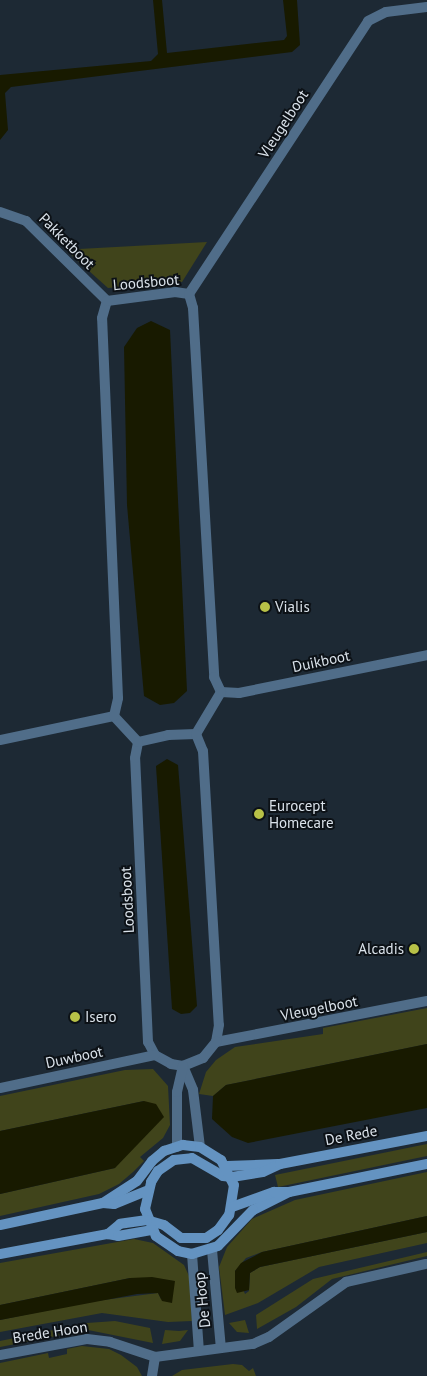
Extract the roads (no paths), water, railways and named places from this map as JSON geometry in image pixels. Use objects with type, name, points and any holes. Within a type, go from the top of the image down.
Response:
[{"type":"main road","name":"De Rede","points":[[227,1166],[280,1164],[427,1136]]},
{"type":"main road","points":[[174,1160],[177,1147]]},
{"type":"main road","points":[[103,1203],[138,1181],[152,1161],[164,1151],[177,1147],[200,1147],[227,1166],[232,1177],[235,1195],[232,1207],[223,1224],[213,1234],[189,1240],[181,1238],[164,1225],[147,1220],[120,1224],[108,1234]]},
{"type":"main road","points":[[232,1177],[223,1176],[192,1158],[174,1160],[158,1171],[147,1191],[147,1220],[152,1230],[165,1244],[192,1254],[212,1250],[224,1241],[245,1217],[289,1192]]},
{"type":"main road","name":"De Rede","points":[[232,1177],[263,1172],[280,1164]]},
{"type":"main road","points":[[232,1207],[274,1192],[289,1192],[427,1164]]},
{"type":"main road","points":[[0,1225],[103,1203],[114,1204],[147,1191]]},
{"type":"main road","points":[[0,1254],[108,1234],[118,1236],[152,1230]]},
{"type":"main road","points":[[212,1250],[213,1234]]},
{"type":"street","name":"Vleugelboot","points":[[189,294],[368,21],[386,12],[427,7]]},
{"type":"street","name":"Pakketboot","points":[[0,212],[26,221],[107,301]]},
{"type":"street","name":"Loodsboot","points":[[114,716],[118,698],[102,318],[107,301],[175,292],[189,294],[193,308],[214,677],[221,692]]},
{"type":"street","name":"Duikboot","points":[[221,692],[239,694],[427,655]]},
{"type":"street","points":[[196,734],[221,692]]},
{"type":"street","points":[[0,740],[114,716],[138,742],[196,734]]},
{"type":"street","points":[[154,1055],[184,1066],[203,1058],[216,1042],[219,1025],[203,751],[196,734]]},
{"type":"street","name":"Loodsboot","points":[[138,742],[135,758],[148,1042],[154,1055]]},
{"type":"street","name":"Vleugelboot","points":[[216,1042],[427,1001]]},
{"type":"street","name":"Duwboot","points":[[0,1088],[154,1055]]},
{"type":"street","points":[[177,1147],[177,1092],[184,1066]]},
{"type":"street","points":[[184,1066],[193,1090],[200,1147]]},
{"type":"street","name":"De Hoop","points":[[212,1250],[221,1348]]},
{"type":"street","name":"De Hoop","points":[[192,1254],[199,1351]]},
{"type":"street","name":"Brede Hoon","points":[[0,1355],[87,1338],[110,1342],[155,1357],[253,1344],[269,1337],[346,1282],[426,1264]]},
{"type":"street","points":[[152,1376],[155,1357]]},
{"type":"place","name":"Vialis","points":[[265,607]]},
{"type":"place","name":"Eurocept Homecare","points":[[259,814]]},
{"type":"place","name":"Alcadis","points":[[414,949]]},
{"type":"place","name":"Isero","points":[[75,1017]]}]
